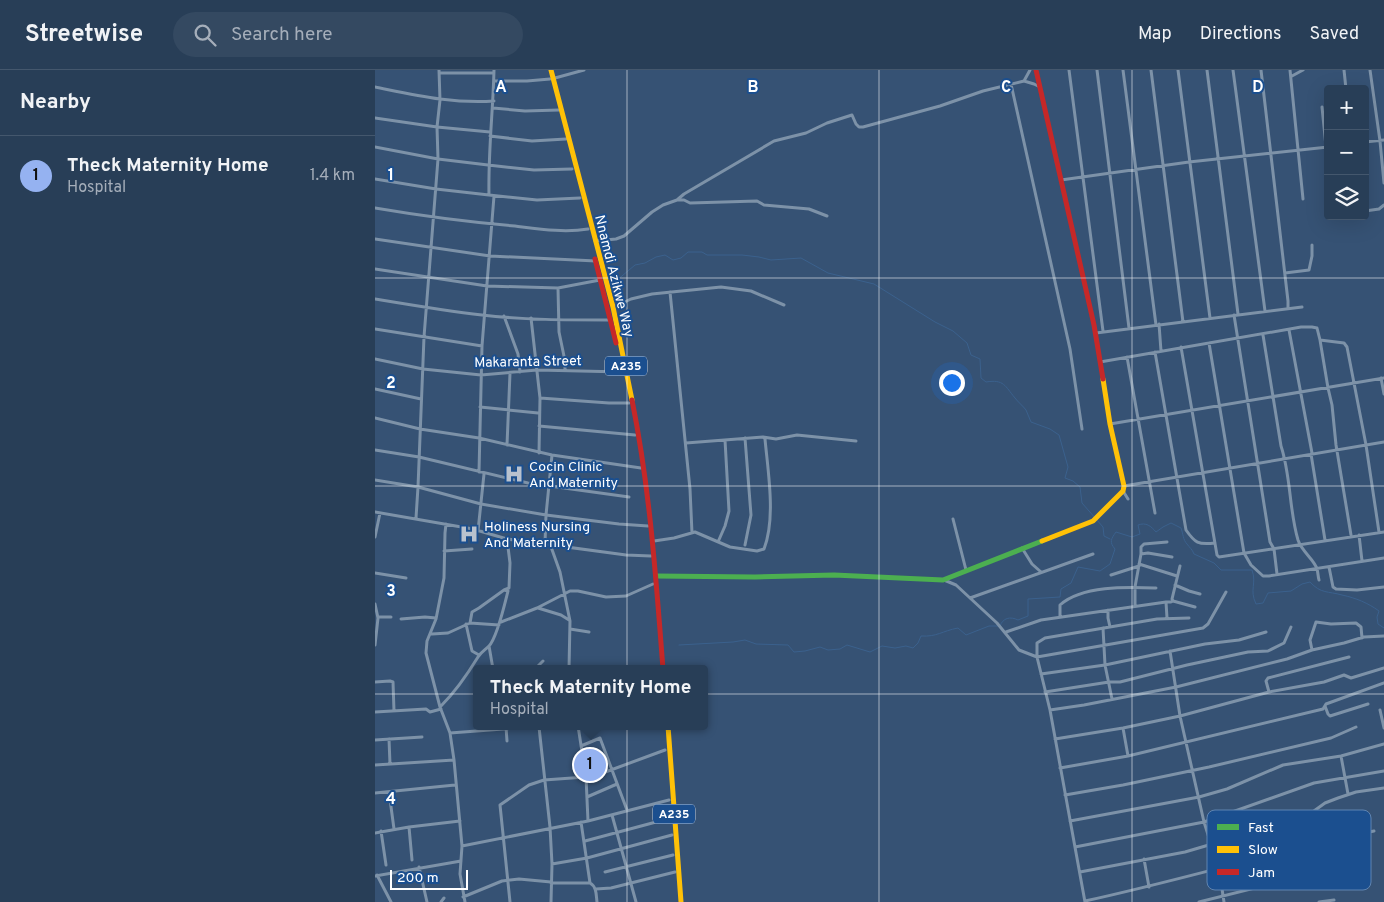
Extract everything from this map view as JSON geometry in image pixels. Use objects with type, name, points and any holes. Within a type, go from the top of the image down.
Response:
[{"type":"main road","name":"Nnamdi Azikwe Way","points":[[547,70],[552,79],[613,307],[643,454],[653,541],[663,665]]},
{"type":"main road","name":"Nnamdi Azikwe Way","points":[[551,70],[573,169],[623,372],[641,468],[651,556],[659,665]]},
{"type":"main road","points":[[656,576],[755,577],[834,575],[943,580],[1095,519],[1123,488],[1095,333],[1036,70]]},
{"type":"main road","name":"A235","points":[[664,730],[677,894],[676,902]]},
{"type":"main road","name":"A235","points":[[668,730],[681,902]]},
{"type":"street","points":[[494,81],[552,79],[584,70]]},
{"type":"street","points":[[1024,81],[1030,70]]},
{"type":"street","points":[[1069,70],[1103,332]]},
{"type":"street","points":[[1097,70],[1129,328]]},
{"type":"street","points":[[1123,70],[1161,351]]},
{"type":"street","points":[[1151,70],[1183,322]]},
{"type":"street","points":[[1177,70],[1210,318]]},
{"type":"street","points":[[1207,70],[1236,315],[1237,339],[1270,542],[1274,549],[1277,574]]},
{"type":"street","points":[[1233,70],[1265,311]]},
{"type":"street","points":[[1261,70],[1288,308]]},
{"type":"street","points":[[1291,70],[1303,199]]},
{"type":"street","points":[[1291,76],[1303,70]]},
{"type":"street","points":[[1344,70],[1346,85]]},
{"type":"street","points":[[1370,70],[1382,140],[1384,182]]},
{"type":"street","points":[[416,518],[424,337],[438,159],[439,72],[494,72],[494,102],[488,165],[489,195]]},
{"type":"street","points":[[677,200],[774,141],[806,133],[827,123],[852,115],[859,127],[868,126],[940,106],[983,91],[1024,81],[1040,87]]},
{"type":"street","points":[[1011,84],[1070,349],[1082,429]]},
{"type":"street","points":[[375,87],[440,100],[471,103],[494,102]]},
{"type":"street","points":[[1322,107],[1325,130]]},
{"type":"street","points":[[493,108],[525,112],[559,110]]},
{"type":"street","points":[[375,118],[532,141],[566,139]]},
{"type":"street","points":[[1369,142],[1382,140]]},
{"type":"street","points":[[375,147],[438,159],[488,165],[534,170],[573,169]]},
{"type":"street","points":[[1061,180],[1189,162],[1324,147]]},
{"type":"street","points":[[375,179],[436,189],[537,200],[580,198]]},
{"type":"street","points":[[479,472],[482,346],[494,196]]},
{"type":"street","points":[[595,241],[616,239],[624,236],[652,212],[663,205],[677,200],[684,200],[690,203],[757,202],[809,209],[827,216]]},
{"type":"street","points":[[1369,210],[1379,209],[1384,205]]},
{"type":"street","points":[[375,208],[433,218],[493,224],[557,230],[588,229]]},
{"type":"street","points":[[375,239],[490,256],[595,261]]},
{"type":"street","points":[[1285,273],[1309,270],[1312,245]]},
{"type":"street","points":[[375,269],[487,286],[558,288],[600,280]]},
{"type":"street","points":[[613,307],[631,299],[652,294],[721,287],[751,291],[784,305]]},
{"type":"street","points":[[558,288],[559,332],[565,370]]},
{"type":"street","points":[[670,292],[686,443],[692,533]]},
{"type":"street","points":[[375,298],[426,308],[484,316],[558,320],[609,320]]},
{"type":"street","points":[[1260,311],[1263,302]]},
{"type":"street","points":[[1095,333],[1301,307]]},
{"type":"street","points":[[504,316],[518,354],[521,372]]},
{"type":"street","points":[[531,318],[540,398],[538,413],[539,453]]},
{"type":"street","points":[[1100,362],[1312,326],[1317,328],[1321,340],[1332,405],[1351,535]]},
{"type":"street","points":[[375,328],[482,346]]},
{"type":"street","points":[[1289,330],[1312,453],[1325,540]]},
{"type":"street","points":[[1263,335],[1296,531],[1299,543],[1305,554],[1317,568],[1319,580]]},
{"type":"street","points":[[1321,340],[1346,344],[1366,446],[1379,532]]},
{"type":"street","points":[[1209,343],[1244,553],[1251,565],[1263,576],[1384,558]]},
{"type":"street","points":[[1181,347],[1219,557],[1351,535],[1384,532]]},
{"type":"street","points":[[1155,352],[1186,530],[1195,542],[1201,544],[1215,543]]},
{"type":"street","points":[[1127,357],[1155,513]]},
{"type":"street","name":"Makaranta Street","points":[[375,359],[423,369],[481,375],[537,370],[623,372]]},
{"type":"street","points":[[507,445],[510,373]]},
{"type":"street","points":[[1110,424],[1383,378],[1384,394]]},
{"type":"street","points":[[375,389],[421,399]]},
{"type":"street","points":[[540,398],[609,404],[629,403]]},
{"type":"street","points":[[480,407],[538,413]]},
{"type":"street","points":[[375,418],[420,429],[479,438],[552,456],[641,468]]},
{"type":"street","points":[[539,426],[635,435]]},
{"type":"street","points":[[686,443],[763,436],[775,439],[797,435],[856,442]]},
{"type":"street","points":[[653,541],[699,533],[730,547],[757,551],[764,549],[769,531],[769,507],[765,439],[763,436]]},
{"type":"street","points":[[745,438],[751,515],[745,545]]},
{"type":"street","points":[[718,542],[729,511],[725,440]]},
{"type":"street","points":[[1128,499],[1123,488],[1149,481],[1384,442]]},
{"type":"street","points":[[375,450],[419,457],[484,474],[629,497]]},
{"type":"street","points":[[545,543],[548,485],[552,456]]},
{"type":"street","points":[[479,531],[484,474]]},
{"type":"street","points":[[375,480],[418,487],[481,504],[546,515],[648,526]]},
{"type":"street","points":[[375,512],[416,518],[507,538],[626,555],[651,556]]},
{"type":"street","points":[[375,537],[380,513]]},
{"type":"street","points":[[953,519],[966,570]]},
{"type":"street","points":[[446,524],[444,578],[436,618],[427,641],[427,653],[441,708],[450,733],[460,821],[462,846],[461,874],[465,902]]},
{"type":"street","points":[[1359,535],[1362,562]]},
{"type":"street","points":[[479,655],[473,651],[468,624],[472,612],[509,588],[510,563],[507,538]]},
{"type":"street","points":[[1135,606],[1135,587],[1141,547],[1144,544],[1167,542]]},
{"type":"street","points":[[550,544],[560,572],[563,594],[570,620],[569,665]]},
{"type":"street","points":[[1021,548],[1032,564],[1041,572]]},
{"type":"street","points":[[444,551],[472,549]]},
{"type":"street","points":[[1141,554],[1148,553],[1172,557]]},
{"type":"street","points":[[970,598],[1093,554]]},
{"type":"street","points":[[1111,575],[1139,565],[1177,576]]},
{"type":"street","points":[[1173,601],[1179,566]]},
{"type":"street","points":[[1329,567],[1331,583],[1336,589],[1357,590],[1384,587]]},
{"type":"street","points":[[375,573],[407,578]]},
{"type":"street","points":[[943,580],[956,585],[997,622],[1019,650],[1037,657],[1205,627],[1226,592]]},
{"type":"street","points":[[431,634],[448,633],[468,624],[499,624],[537,608],[563,594],[578,591],[606,597],[626,596],[653,584]]},
{"type":"street","points":[[1175,584],[1200,594]]},
{"type":"street","points":[[1060,617],[1060,605],[1081,594],[1121,587],[1156,588]]},
{"type":"street","points":[[375,712],[426,709],[431,712],[441,708],[458,689],[479,655],[489,646],[499,624],[508,591],[504,590]]},
{"type":"street","points":[[1006,632],[1041,620],[1135,606],[1173,601],[1195,607]]},
{"type":"street","points":[[1167,602],[1167,619]]},
{"type":"street","points":[[375,604],[378,617],[375,646]]},
{"type":"street","points":[[537,608],[561,615],[570,620]]},
{"type":"street","points":[[1108,610],[1110,627]]},
{"type":"street","points":[[378,617],[391,617]]},
{"type":"street","points":[[401,619],[436,618]]},
{"type":"street","points":[[1189,618],[1167,619],[1045,638],[1037,643],[1037,657],[1055,739],[1085,902],[1149,888],[1207,872]]},
{"type":"street","points":[[1312,650],[1310,640],[1316,622],[1331,624],[1356,623],[1361,627],[1362,638]]},
{"type":"street","points":[[1045,692],[1120,682],[1172,668],[1248,652],[1268,651],[1284,643],[1291,627]]},
{"type":"street","points":[[1103,628],[1105,665],[1112,700]]},
{"type":"street","points":[[570,629],[589,632]]},
{"type":"street","points":[[1041,674],[1105,665],[1205,644],[1239,640],[1266,632]]},
{"type":"street","points":[[1049,710],[1176,687],[1287,659],[1312,650],[1375,635],[1384,636]]},
{"type":"street","points":[[489,646],[492,665]]},
{"type":"street","points":[[1170,651],[1180,716],[1207,832]]},
{"type":"street","points":[[1269,692],[1266,681],[1268,678],[1349,657]]},
{"type":"street","points":[[539,665],[543,661]]},
{"type":"street","points":[[1055,739],[1180,716],[1269,692],[1309,685],[1344,675],[1351,678],[1384,668]]},
{"type":"street","points":[[375,682],[390,680],[393,682],[393,711]]},
{"type":"street","points":[[1060,768],[1186,743],[1323,709],[1325,705],[1347,695],[1384,683]]},
{"type":"street","points":[[1325,705],[1327,714],[1330,716],[1368,704]]},
{"type":"street","points":[[1380,710],[1384,728]]},
{"type":"street","points":[[1065,795],[1193,770],[1331,738],[1355,727]]},
{"type":"street","points":[[1123,728],[1128,756]]},
{"type":"street","points":[[450,733],[478,730]]},
{"type":"street","points":[[506,730],[507,741]]},
{"type":"street","points":[[540,730],[550,828],[552,864],[551,902]]},
{"type":"street","points":[[579,730],[586,778],[588,821]]},
{"type":"street","points":[[375,740],[422,737]]},
{"type":"street","points":[[581,746],[601,738],[627,810]]},
{"type":"street","points":[[389,739],[390,764]]},
{"type":"street","points":[[1070,821],[1199,797],[1227,789],[1283,765],[1341,756],[1384,744]]},
{"type":"street","points":[[510,902],[500,805],[529,785],[545,780],[586,778],[665,750]]},
{"type":"street","points":[[1341,756],[1348,794]]},
{"type":"street","points":[[375,765],[454,760]]},
{"type":"street","points":[[1238,810],[1314,783],[1384,771]]},
{"type":"street","points":[[587,798],[617,784]]},
{"type":"street","points":[[375,793],[455,785]]},
{"type":"street","points":[[1315,810],[1325,803],[1348,794],[1384,788]]},
{"type":"street","points":[[389,792],[394,829]]},
{"type":"street","points":[[462,846],[588,821],[669,800]]},
{"type":"street","points":[[612,815],[636,902]]},
{"type":"street","points":[[585,841],[671,818]]},
{"type":"street","points":[[375,833],[460,821]]},
{"type":"street","points":[[1075,847],[1207,821]]},
{"type":"street","points":[[581,822],[590,883]]},
{"type":"street","points":[[409,827],[412,860]]},
{"type":"street","points":[[381,831],[386,866]]},
{"type":"street","points":[[552,864],[587,858],[672,836]]},
{"type":"street","points":[[1080,872],[1207,846]]},
{"type":"street","points":[[605,872],[673,855]]},
{"type":"street","points":[[1144,859],[1149,888]]},
{"type":"street","points":[[391,902],[376,876],[461,861]]},
{"type":"street","points":[[419,867],[427,902]]},
{"type":"street","points":[[596,889],[631,884],[675,872]]},
{"type":"street","points":[[463,897],[502,881],[519,879],[551,883],[590,883],[596,889],[597,902]]},
{"type":"street","points":[[1222,890],[1224,902]]},
{"type":"street","points":[[1199,902],[1246,890]]},
{"type":"street","points":[[441,902],[444,898]]},
{"type":"street","points":[[1319,902],[1334,900]]},
{"type":"waterway","points":[[616,281],[635,265],[645,263],[656,257],[665,255],[673,260],[681,258],[688,252],[702,252],[707,255],[742,255],[771,260],[801,258],[828,273],[874,284],[953,331],[967,343],[971,355],[980,359],[981,378],[986,382],[992,381],[1003,384],[1026,410],[1031,422],[1050,429],[1059,435],[1068,467],[1065,478],[1073,481],[1080,487],[1082,503],[1103,527],[1104,536],[1110,539]]},
{"type":"waterway","points":[[679,645],[745,640],[756,644],[788,645],[794,652],[820,647],[828,650],[840,649],[847,645],[870,652],[882,646],[895,648],[906,646],[913,648],[921,636],[936,635],[958,628],[966,635],[989,626],[1000,626],[1007,618],[1018,620],[1028,616],[1028,599],[1060,597],[1061,589],[1071,583],[1078,567],[1100,571],[1110,564],[1115,549],[1111,541],[1116,532],[1132,537],[1140,534],[1138,525],[1148,525],[1156,532],[1171,523],[1181,528],[1185,541],[1194,554],[1214,563],[1221,570],[1252,570],[1254,579],[1253,594],[1256,604],[1263,603],[1268,593],[1291,591],[1302,584],[1310,582],[1321,590],[1352,598],[1375,608],[1379,611],[1377,617],[1378,624],[1384,628]]},
{"type":"traffic: fast","points":[[656,576],[755,577],[834,575],[943,580],[1042,541]]},
{"type":"traffic: slow","points":[[551,70],[613,307],[632,400]]},
{"type":"traffic: slow","points":[[1042,541],[1093,521],[1123,491],[1124,486],[1110,424],[1103,379]]},
{"type":"traffic: slow","points":[[668,730],[681,902]]},
{"type":"traffic: jam","points":[[1036,70],[1094,325],[1103,379]]},
{"type":"traffic: jam","points":[[595,259],[616,343]]},
{"type":"traffic: jam","points":[[632,400],[648,500],[663,665]]},
{"type":"place","name":"Cocin Clinic And Maternity","points":[[514,474]]},
{"type":"place","name":"Holiness Nursing And Maternity","points":[[469,534]]},
{"type":"place","name":"Theck Maternity Home","points":[[590,765]]}]
